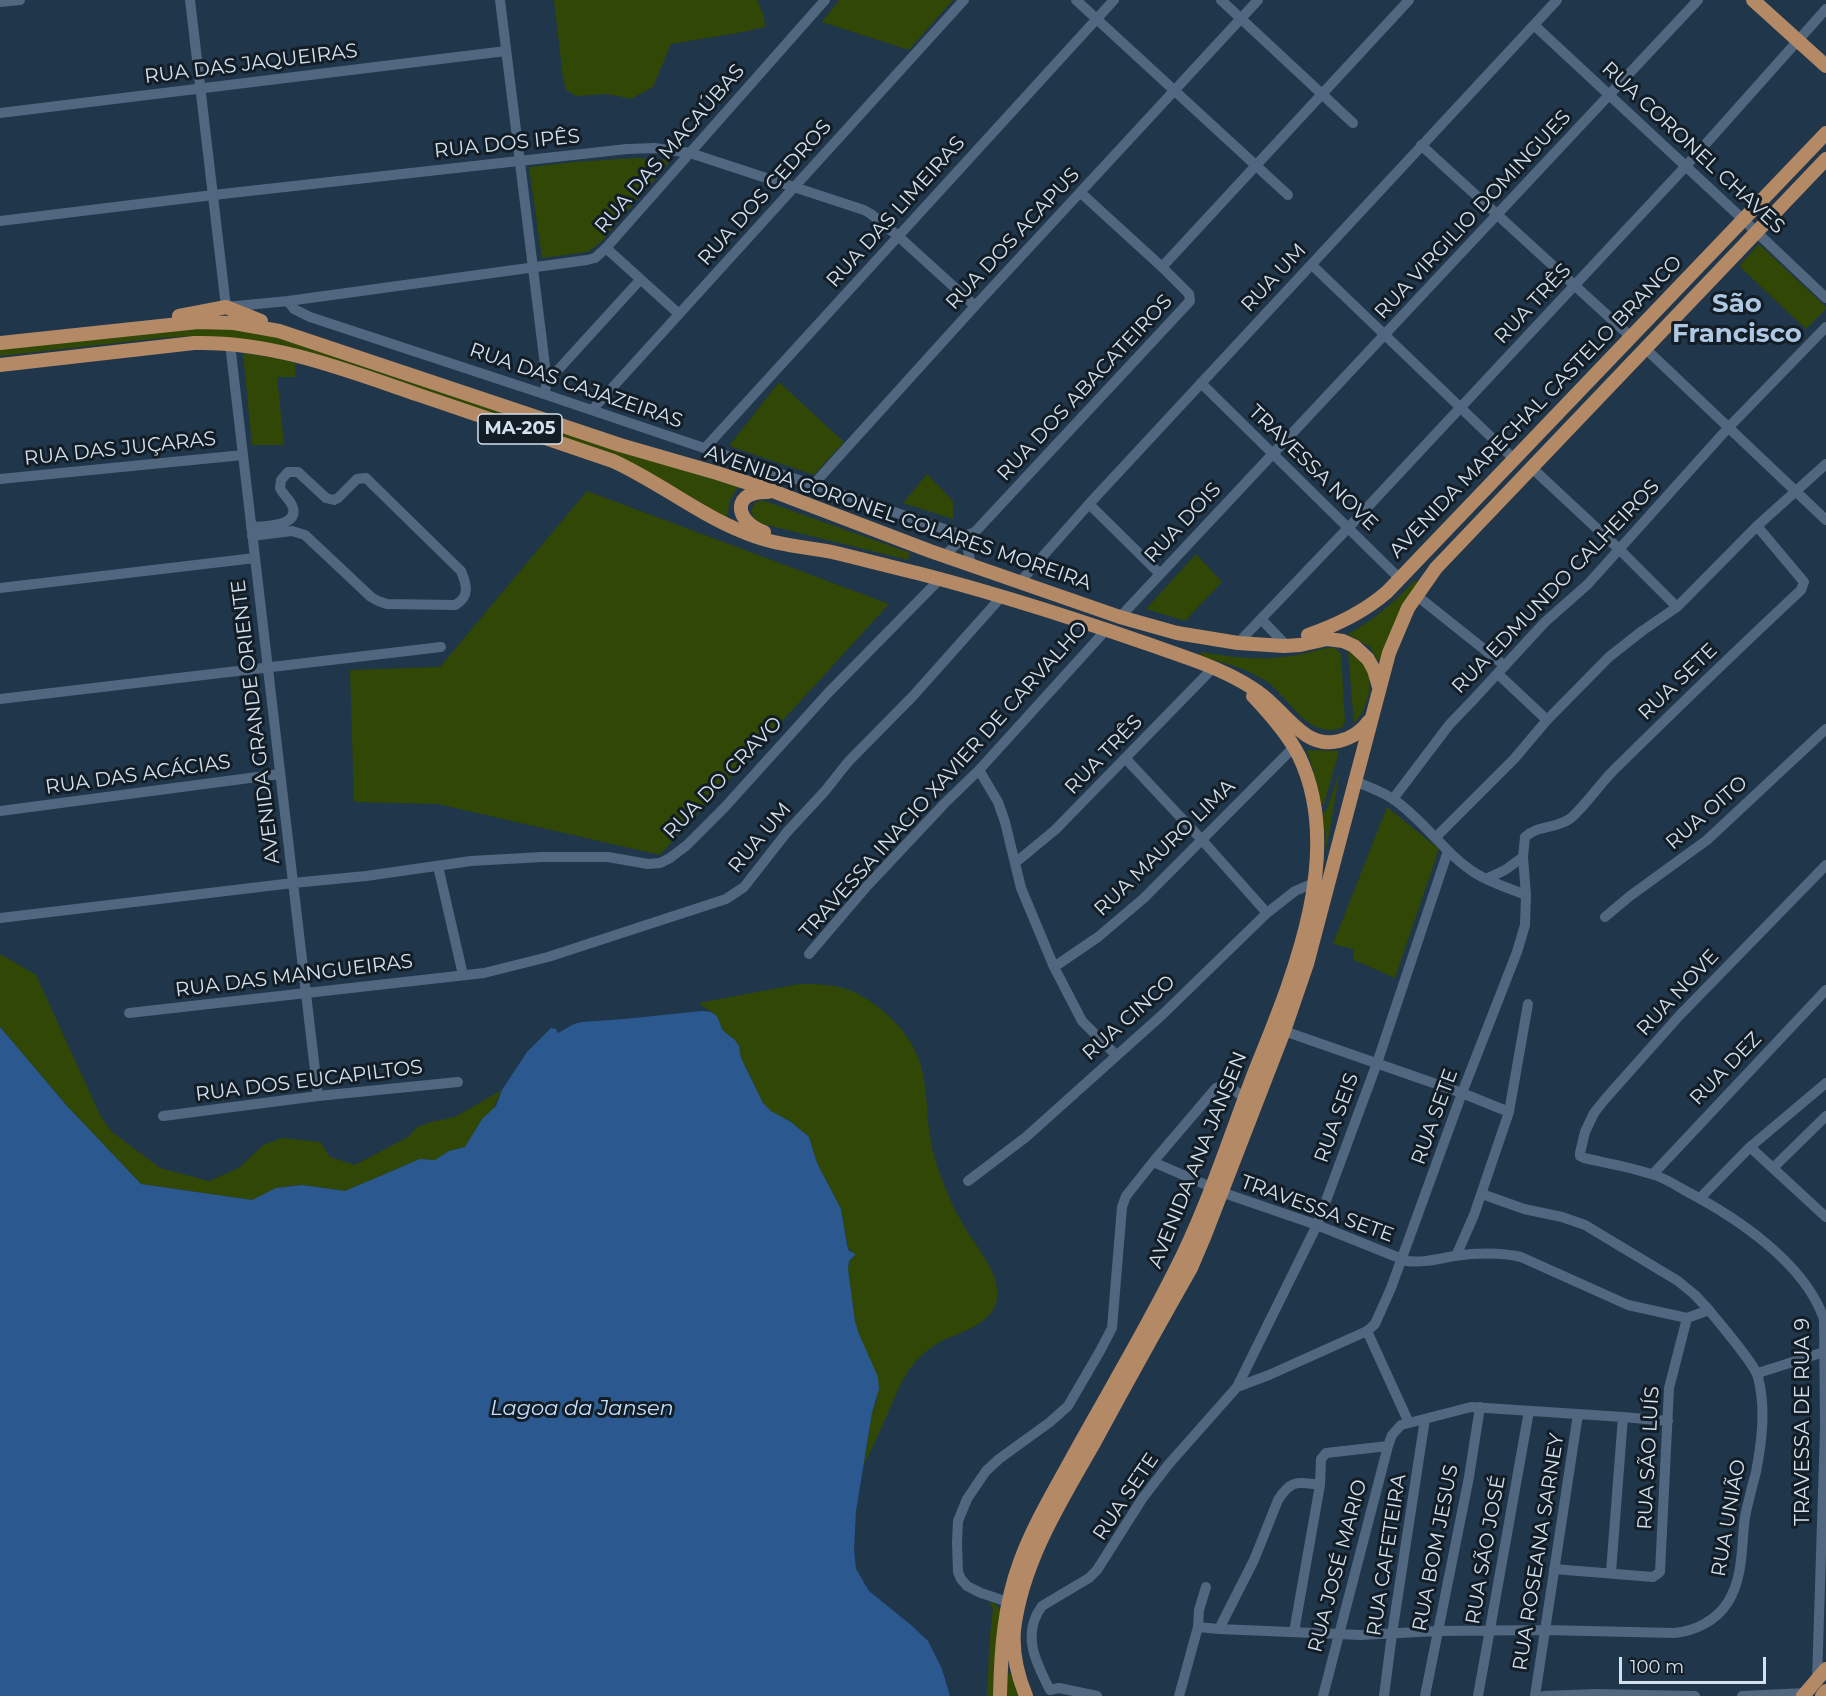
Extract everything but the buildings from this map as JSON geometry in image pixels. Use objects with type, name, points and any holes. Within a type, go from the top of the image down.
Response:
[{"type":"main road","points":[[1753,0],[1826,66]]},
{"type":"main road","name":"AVENIDA MARECHAL CASTELO BRANCO","points":[[1238,643],[1283,642],[1305,636],[1340,622],[1376,601],[1400,579],[1826,133]]},
{"type":"main road","name":"AVENIDA MARECHAL CASTELO BRANCO","points":[[1371,717],[1396,632],[1416,595],[1436,568],[1826,159]]},
{"type":"main road","points":[[154,326],[176,317],[226,307],[297,335]]},
{"type":"main road","name":"AVENIDA CORONEL COLARES MOREIRA","points":[[0,343],[198,322],[234,323],[297,335],[620,445],[725,475],[944,556],[1177,633],[1238,643],[1284,646],[1327,639],[1343,641],[1354,646],[1368,659],[1379,688]]},
{"type":"main road","name":"AVENIDA CORONEL COLARES MOREIRA","points":[[0,365],[194,343],[230,344],[281,352],[325,363],[603,458],[639,474],[723,523],[745,533],[770,541],[832,552],[1003,595],[1220,670],[1258,691],[1296,727],[1319,742],[1335,742],[1351,738],[1363,729],[1371,717]]},
{"type":"main road","points":[[781,494],[762,492],[750,495],[741,505],[743,518],[762,531],[832,552]]},
{"type":"main road","name":"AVENIDA ANA JANSEN","points":[[1026,1696],[1019,1680],[1014,1654],[1014,1629],[1028,1574],[1058,1507],[1191,1268],[1245,1097],[1292,977],[1310,911],[1317,848],[1313,802],[1305,769],[1282,729],[1258,702],[1220,670]]},
{"type":"main road","name":"AVENIDA ANA JANSEN","points":[[1000,1696],[1000,1659],[1008,1602],[1027,1543],[1174,1274],[1216,1190],[1284,1031],[1310,954],[1371,717]]},
{"type":"main road","points":[[1805,1695],[1822,1674]]},
{"type":"main road","points":[[1822,1696],[1826,1691]]},
{"type":"street","points":[[0,2],[21,0]]},
{"type":"street","points":[[190,0],[226,307],[288,301],[587,260],[595,258],[606,248]]},
{"type":"street","points":[[500,0],[547,382],[544,393]]},
{"type":"street","name":"RUA DAS MACAÚBAS","points":[[679,314],[606,248],[825,0]]},
{"type":"street","name":"RUA DOS CEDROS","points":[[592,410],[964,0]]},
{"type":"street","points":[[1076,0],[1288,195]]},
{"type":"street","name":"RUA DAS LIMEIRAS","points":[[705,448],[1114,0]]},
{"type":"street","points":[[1221,0],[1353,123]]},
{"type":"street","name":"RUA DOS ACAPUS","points":[[813,485],[1258,0]]},
{"type":"street","name":"RUA DOS ABACATEIROS","points":[[944,556],[965,536],[975,532],[1187,305],[1189,294],[1162,267],[1409,0]]},
{"type":"street","name":"RUA UM","points":[[1020,582],[1089,504],[1557,0]]},
{"type":"street","name":"RUA VIRGILIO DOMINGUES","points":[[1273,454],[1698,0]]},
{"type":"street","name":"RUA TRÊS","points":[[1238,643],[1575,286],[1826,9]]},
{"type":"street","name":"RUA CORONEL CHAVES","points":[[1534,25],[1826,298]]},
{"type":"street","name":"RUA DAS JAQUEIRAS","points":[[0,113],[506,51]]},
{"type":"street","points":[[1421,145],[1630,336]]},
{"type":"street","name":"RUA DOS IPÊS","points":[[0,221],[520,160],[655,148],[690,153],[864,210],[898,236],[975,306]]},
{"type":"street","points":[[1081,193],[1162,267]]},
{"type":"street","points":[[1312,265],[1514,459]]},
{"type":"street","points":[[547,382],[640,280]]},
{"type":"street","name":"RUA DAS CAJAZEIRAS","points":[[288,301],[294,309],[310,317],[544,393],[965,536]]},
{"type":"street","name":"RUA EDMUNDO CALHEIROS","points":[[1393,799],[1449,725],[1545,622],[1588,585],[1728,428],[1826,327]]},
{"type":"street","name":"AVENIDA GRANDE ORIENTE","points":[[230,344],[318,1096]]},
{"type":"street","points":[[1646,349],[1826,520]]},
{"type":"street","name":"TRAVESSA NOVE","points":[[1201,383],[1400,579]]},
{"type":"street","name":"RUA DOIS","points":[[1120,616],[1273,454]]},
{"type":"street","name":"RUA DAS JUÇARAS","points":[[0,479],[243,455]]},
{"type":"street","points":[[1436,837],[1514,759],[1547,720],[1610,657],[1677,607],[1757,526],[1826,464]]},
{"type":"street","points":[[1532,468],[1677,607]]},
{"type":"street","points":[[288,472],[298,472],[326,498],[334,500],[357,479],[366,478],[461,572],[466,584],[466,594],[462,601],[454,605],[383,603],[372,597],[304,535],[292,531],[252,532],[291,519],[293,506],[280,488],[281,480],[288,472]]},
{"type":"street","points":[[1089,504],[1160,574]]},
{"type":"street","name":"RUA SETE","points":[[1097,1696],[1059,1689],[1050,1690],[1033,1651],[1034,1622],[1038,1611],[1047,1602],[1089,1578],[1097,1570],[1142,1499],[1168,1465],[1237,1387],[1269,1375],[1367,1330],[1378,1320],[1517,952],[1525,925],[1526,895],[1523,857],[1525,837],[1533,832],[1561,824],[1573,816],[1606,777],[1722,663],[1801,590],[1804,582],[1757,526]]},
{"type":"street","points":[[965,536],[971,565]]},
{"type":"street","points":[[0,588],[255,558]]},
{"type":"street","name":"RUA DO CRAVO","points":[[0,918],[366,876],[471,861],[608,856],[648,864],[660,863],[687,844],[724,808],[828,693],[940,579]]},
{"type":"street","name":"RUA UM","points":[[463,975],[484,973],[548,957],[715,903],[737,892],[750,880],[848,762],[913,696],[1003,595]]},
{"type":"street","points":[[1416,595],[1502,670],[1547,720]]},
{"type":"street","points":[[1262,620],[1283,642]]},
{"type":"street","name":"TRAVESSA INACIO XAVIER DE CARVALHO","points":[[809,954],[867,886],[979,770],[1106,630]]},
{"type":"street","points":[[0,699],[441,647]]},
{"type":"street","name":"RUA TRÊS","points":[[1015,863],[1055,830],[1220,670]]},
{"type":"street","name":"RUA OITO","points":[[1605,917],[1707,840],[1826,729]]},
{"type":"street","name":"RUA MAURO LIMA","points":[[1054,967],[1098,937],[1144,898],[1294,747]]},
{"type":"street","points":[[1126,759],[1267,913]]},
{"type":"street","points":[[979,770],[998,802],[1026,903],[1054,967],[1082,1021],[1116,1055]]},
{"type":"street","name":"RUA DAS ACÁCIAS","points":[[0,811],[280,774]]},
{"type":"street","points":[[1355,781],[1393,799],[1436,837],[1448,851],[1474,872],[1526,895]]},
{"type":"street","name":"RUA SEIS","points":[[1237,1387],[1317,1225],[1377,1063],[1448,851]]},
{"type":"street","points":[[1486,879],[1506,870],[1523,857]]},
{"type":"street","name":"RUA NOVE","points":[[1584,1158],[1580,1156],[1580,1150],[1594,1113],[1679,1017],[1826,865]]},
{"type":"street","points":[[438,866],[463,975]]},
{"type":"street","name":"RUA CINCO","points":[[968,1181],[1026,1137],[1162,1015],[1267,913],[1295,891],[1314,883]]},
{"type":"street","name":"RUA DAS MANGUEIRAS","points":[[129,1013],[463,975]]},
{"type":"street","name":"RUA DEZ","points":[[1653,1174],[1826,990]]},
{"type":"street","points":[[1456,1256],[1482,1194],[1509,1112],[1528,1004]]},
{"type":"street","points":[[1284,1031],[1462,1093],[1509,1112]]},
{"type":"street","name":"RUA DOS EUCAPILTOS","points":[[163,1116],[318,1096],[458,1082]]},
{"type":"street","points":[[1700,1198],[1750,1147],[1826,1083]]},
{"type":"street","points":[[1008,1602],[967,1586],[958,1572],[957,1534],[960,1515],[967,1499],[986,1471],[999,1459],[1068,1406],[1100,1351],[1112,1328],[1122,1207],[1126,1196],[1220,1086],[1225,1086],[1245,1097]]},
{"type":"street","points":[[1773,1168],[1826,1116]]},
{"type":"street","points":[[1750,1147],[1823,1209]]},
{"type":"street","name":"TRAVESSA DE RUA 9","points":[[1584,1158],[1653,1174],[1733,1218],[1792,1268],[1820,1306],[1825,1318],[1822,1674]]},
{"type":"street","name":"TRAVESSA SETE","points":[[1153,1162],[1216,1190],[1317,1225],[1401,1259]]},
{"type":"street","name":"RUA UNIÃO","points":[[1198,1627],[1338,1635],[1490,1630],[1685,1632],[1712,1619],[1727,1604],[1739,1576],[1746,1515],[1759,1454],[1763,1413],[1758,1373],[1709,1310],[1678,1281],[1576,1221],[1524,1209],[1482,1194]]},
{"type":"street","points":[[1401,1259],[1420,1262],[1495,1253],[1521,1257],[1621,1303],[1687,1318],[1709,1310]]},
{"type":"street","name":"RUA SÃO LUÍS","points":[[1611,1572],[1653,1577],[1658,1574],[1661,1566],[1671,1380],[1687,1318]]},
{"type":"street","points":[[1367,1330],[1408,1423]]},
{"type":"street","points":[[1758,1373],[1824,1352]]},
{"type":"street","points":[[1294,1632],[1320,1485],[1321,1459],[1326,1454],[1388,1446],[1394,1432],[1401,1425],[1459,1409],[1480,1407],[1668,1421]]},
{"type":"street","name":"RUA BOM JESUS","points":[[1425,1696],[1469,1478],[1480,1407]]},
{"type":"street","name":"RUA SÃO JOSÉ","points":[[1478,1696],[1529,1411]]},
{"type":"street","name":"RUA ROSEANA SARNEY","points":[[1534,1696],[1578,1414]]},
{"type":"street","points":[[1554,1569],[1611,1572],[1623,1417]]},
{"type":"street","name":"RUA CAFETEIRA","points":[[1384,1696],[1425,1419]]},
{"type":"street","name":"RUA JOSÉ MARIO","points":[[1323,1696],[1388,1446]]},
{"type":"street","points":[[1219,1629],[1254,1560],[1278,1500],[1286,1488],[1293,1484],[1320,1485]]},
{"type":"street","points":[[1179,1696],[1198,1627],[1199,1610],[1206,1587]]},
{"type":"street","points":[[1544,1696],[1596,1694],[1695,1696]]},
{"type":"street","points":[[1742,1696],[1805,1695]]},
{"type":"green space","points":[[554,0],[757,0],[764,16],[765,27],[671,44],[653,87],[631,99],[607,94],[576,96],[566,90],[563,78]]},
{"type":"green space","points":[[839,0],[953,0],[909,50],[822,22]]},
{"type":"green space","points":[[635,158],[671,160],[601,242],[588,252],[542,258],[529,167]]},
{"type":"green space","points":[[1759,244],[1826,307],[1806,329],[1739,266]]},
{"type":"green space","points":[[196,328],[235,329],[284,338],[630,454],[738,487],[730,500],[726,517],[628,461],[231,339],[193,336],[160,338],[0,356],[0,345]]},
{"type":"green space","points":[[243,353],[295,363],[296,377],[277,377],[284,445],[252,445]]},
{"type":"green space","points":[[779,382],[844,442],[814,475],[729,446]]},
{"type":"green space","points":[[927,474],[953,501],[953,519],[903,503]]},
{"type":"green space","points":[[587,491],[889,604],[660,855],[438,804],[354,802],[350,670],[440,667]]},
{"type":"green space","points":[[762,500],[910,553],[908,560],[763,524],[754,519],[751,510],[755,503]]},
{"type":"green space","points":[[1196,554],[1222,582],[1185,621],[1146,609]]},
{"type":"green space","points":[[1415,580],[1418,583],[1388,638],[1379,662],[1370,647],[1348,634],[1384,610]]},
{"type":"green space","points":[[1335,648],[1341,654],[1345,722],[1342,728],[1329,730],[1307,721],[1261,678],[1239,668],[1200,656],[1201,652],[1234,657],[1268,658]]},
{"type":"green space","points":[[1348,651],[1363,663],[1370,686],[1363,710],[1354,723]]},
{"type":"green space","points":[[1308,750],[1339,751],[1324,804],[1321,804]]},
{"type":"green space","points":[[1338,776],[1326,851],[1323,812],[1327,809]]},
{"type":"green space","points":[[1387,807],[1439,849],[1395,978],[1354,960],[1353,949],[1333,944]]},
{"type":"green space","points":[[0,955],[36,975],[100,1115],[112,1132],[160,1168],[209,1181],[239,1168],[263,1145],[282,1138],[320,1142],[330,1157],[355,1165],[408,1137],[417,1127],[455,1117],[502,1090],[492,1111],[482,1119],[465,1147],[449,1151],[435,1160],[420,1159],[345,1191],[302,1185],[276,1188],[252,1200],[141,1184],[67,1106],[0,1027]]},
{"type":"green space","points":[[799,984],[819,984],[852,991],[885,1012],[911,1042],[923,1075],[931,1142],[940,1175],[955,1210],[993,1273],[996,1283],[996,1303],[986,1318],[972,1328],[933,1346],[908,1371],[864,1466],[872,1413],[877,1400],[855,1321],[848,1269],[849,1261],[854,1257],[848,1247],[841,1209],[817,1163],[809,1137],[763,1103],[741,1058],[739,1046],[722,1029],[717,1016],[699,1003]]},
{"type":"green space","points":[[989,1601],[997,1605],[1001,1611],[995,1696],[987,1696],[993,1609]]},
{"type":"green space","points":[[1010,1672],[1019,1696],[1004,1696],[1004,1679]]},
{"type":"water","name":"Lagoa da Jansen","points":[[711,1012],[717,1016],[722,1029],[739,1046],[741,1058],[763,1103],[809,1137],[817,1163],[841,1209],[849,1251],[856,1254],[849,1261],[848,1269],[855,1321],[878,1377],[879,1389],[872,1413],[856,1511],[854,1549],[856,1569],[869,1591],[928,1641],[942,1669],[950,1696],[0,1696],[0,1027],[67,1106],[141,1184],[252,1200],[276,1188],[302,1185],[345,1191],[420,1159],[435,1160],[449,1151],[465,1147],[482,1119],[496,1106],[502,1090],[527,1052],[551,1028],[556,1029],[558,1033],[582,1022]]},
{"type":"district","name":"São Francisco","points":[[1737,319]]}]
